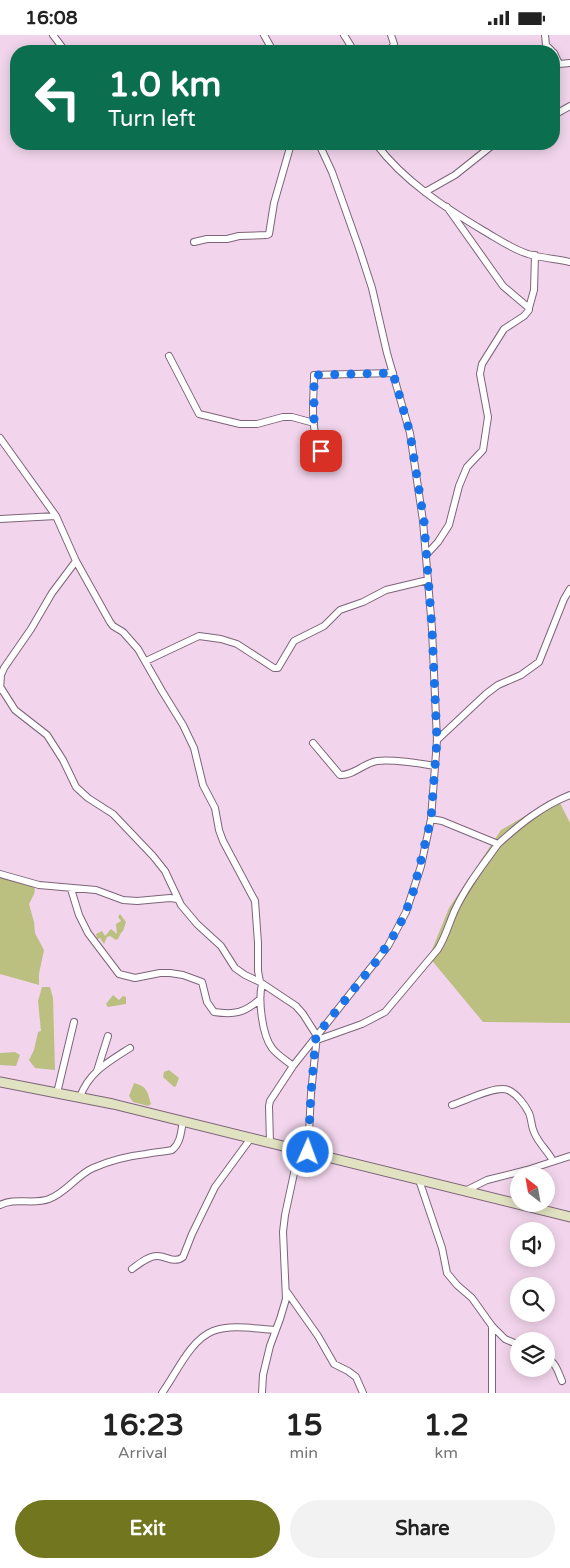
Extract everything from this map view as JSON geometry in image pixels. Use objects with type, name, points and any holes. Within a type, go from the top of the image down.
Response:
[{"type":"main road","points":[[0,1082],[80,1097],[184,1121],[570,1217]]},
{"type":"street","points":[[194,243],[208,239],[227,239],[239,235],[269,234],[274,203],[289,150]]},
{"type":"street","points":[[270,1143],[269,1102],[293,1066],[379,957],[398,929],[412,897],[431,819],[437,740],[424,521],[410,433],[360,248],[323,150]]},
{"type":"street","points":[[381,150],[394,166],[424,192],[507,245],[535,255],[570,262]]},
{"type":"street","points":[[424,192],[455,175],[486,150]]},
{"type":"street","points":[[447,207],[503,285],[529,308]]},
{"type":"street","points":[[426,555],[438,542],[449,525],[467,467],[483,450],[488,417],[480,374],[482,364],[504,329],[529,312],[534,290],[535,255]]},
{"type":"street","points":[[169,356],[199,414],[240,424],[257,424],[283,417],[292,417],[314,423]]},
{"type":"street","points":[[320,452],[321,449],[315,437],[314,375],[393,373]]},
{"type":"street","points":[[0,438],[56,516],[76,561],[110,622],[123,632],[138,649],[183,725],[194,748],[203,785],[215,808],[223,841],[255,901],[258,971],[261,983],[260,999],[264,1025],[270,1045],[276,1053],[293,1066]]},
{"type":"street","points":[[0,519],[56,516]]},
{"type":"street","points":[[76,561],[56,587],[31,629],[6,665],[1,675],[0,689],[15,710],[26,720],[45,732],[63,760],[76,787],[88,799],[113,814],[153,856],[165,871],[177,899],[196,924],[221,946],[235,968],[296,1006],[317,1038],[303,1151],[285,1215],[284,1266],[287,1292],[285,1306],[266,1360],[262,1393]]},
{"type":"street","points":[[146,661],[199,636],[221,639],[237,644],[274,668],[278,668],[294,641],[324,626],[340,610],[363,602],[386,590],[428,580]]},
{"type":"street","points":[[437,740],[492,689],[521,675],[539,662],[564,599],[570,589]]},
{"type":"street","points":[[313,743],[340,775],[378,761],[435,765]]},
{"type":"street","points":[[317,1038],[362,1024],[385,1012],[438,949],[445,937],[454,911],[473,879],[498,844],[512,830],[554,802],[569,796],[570,804]]},
{"type":"street","points":[[431,819],[469,831],[498,844]]},
{"type":"street","points":[[0,873],[39,885],[96,890],[123,900],[177,899]]},
{"type":"street","points":[[71,889],[79,915],[88,933],[122,976],[135,978],[170,973],[200,981],[204,985],[206,1002],[214,1012],[219,1013],[235,1013],[246,1010],[260,999]]},
{"type":"street","points":[[57,1093],[74,1022]]},
{"type":"street","points":[[97,1071],[108,1036]]},
{"type":"street","points":[[80,1097],[86,1083],[97,1071],[130,1048]]},
{"type":"street","points":[[452,1105],[490,1092],[502,1089],[508,1090],[519,1099],[526,1109],[532,1120],[534,1133],[553,1161]]},
{"type":"street","points":[[0,1205],[8,1202],[47,1200],[98,1166],[126,1157],[172,1150],[180,1139],[184,1121]]},
{"type":"street","points":[[132,1269],[151,1257],[161,1256],[174,1261],[184,1257],[192,1235],[215,1187],[252,1138]]},
{"type":"street","points":[[465,1191],[487,1180],[570,1156]]},
{"type":"street","points":[[420,1180],[442,1247],[447,1273],[472,1298],[492,1326],[505,1339],[510,1341]]},
{"type":"street","points":[[287,1292],[334,1364],[356,1377],[363,1393]]},
{"type":"street","points":[[492,1326],[492,1393]]},
{"type":"street","points":[[162,1393],[192,1348],[211,1332],[240,1328],[276,1330]]},
{"type":"street","points":[[555,1365],[562,1381]]},
{"type":"green space","points":[[557,797],[570,823],[570,1023],[483,1022],[429,957],[449,908],[501,830]]},
{"type":"green space","points":[[0,875],[31,884],[35,889],[29,904],[35,933],[44,950],[39,974],[39,985],[0,974]]},
{"type":"green space","points":[[120,914],[126,922],[123,931],[116,940],[110,936],[107,937],[104,944],[100,938],[97,939],[96,934],[102,931],[105,936],[111,929],[117,934],[116,924],[121,921],[118,917]]},
{"type":"green space","points":[[42,987],[50,987],[53,998],[55,1070],[35,1068],[29,1060],[34,1050],[38,1032],[41,1031],[38,1001]]},
{"type":"green space","points":[[113,995],[119,1000],[123,996],[126,997],[126,1004],[108,1007],[106,1004]]},
{"type":"green space","points":[[15,1052],[20,1055],[16,1066],[0,1065],[0,1053]]},
{"type":"green space","points":[[169,1070],[179,1078],[174,1087],[163,1077],[164,1072]]},
{"type":"green space","points":[[134,1083],[146,1090],[151,1104],[148,1106],[133,1102],[129,1096]]},
{"type":"route","points":[[308,1152],[316,1036],[388,946],[406,912],[417,881],[431,819],[437,740],[432,629],[424,521],[410,433],[393,373],[314,375],[315,437],[321,451]]}]
